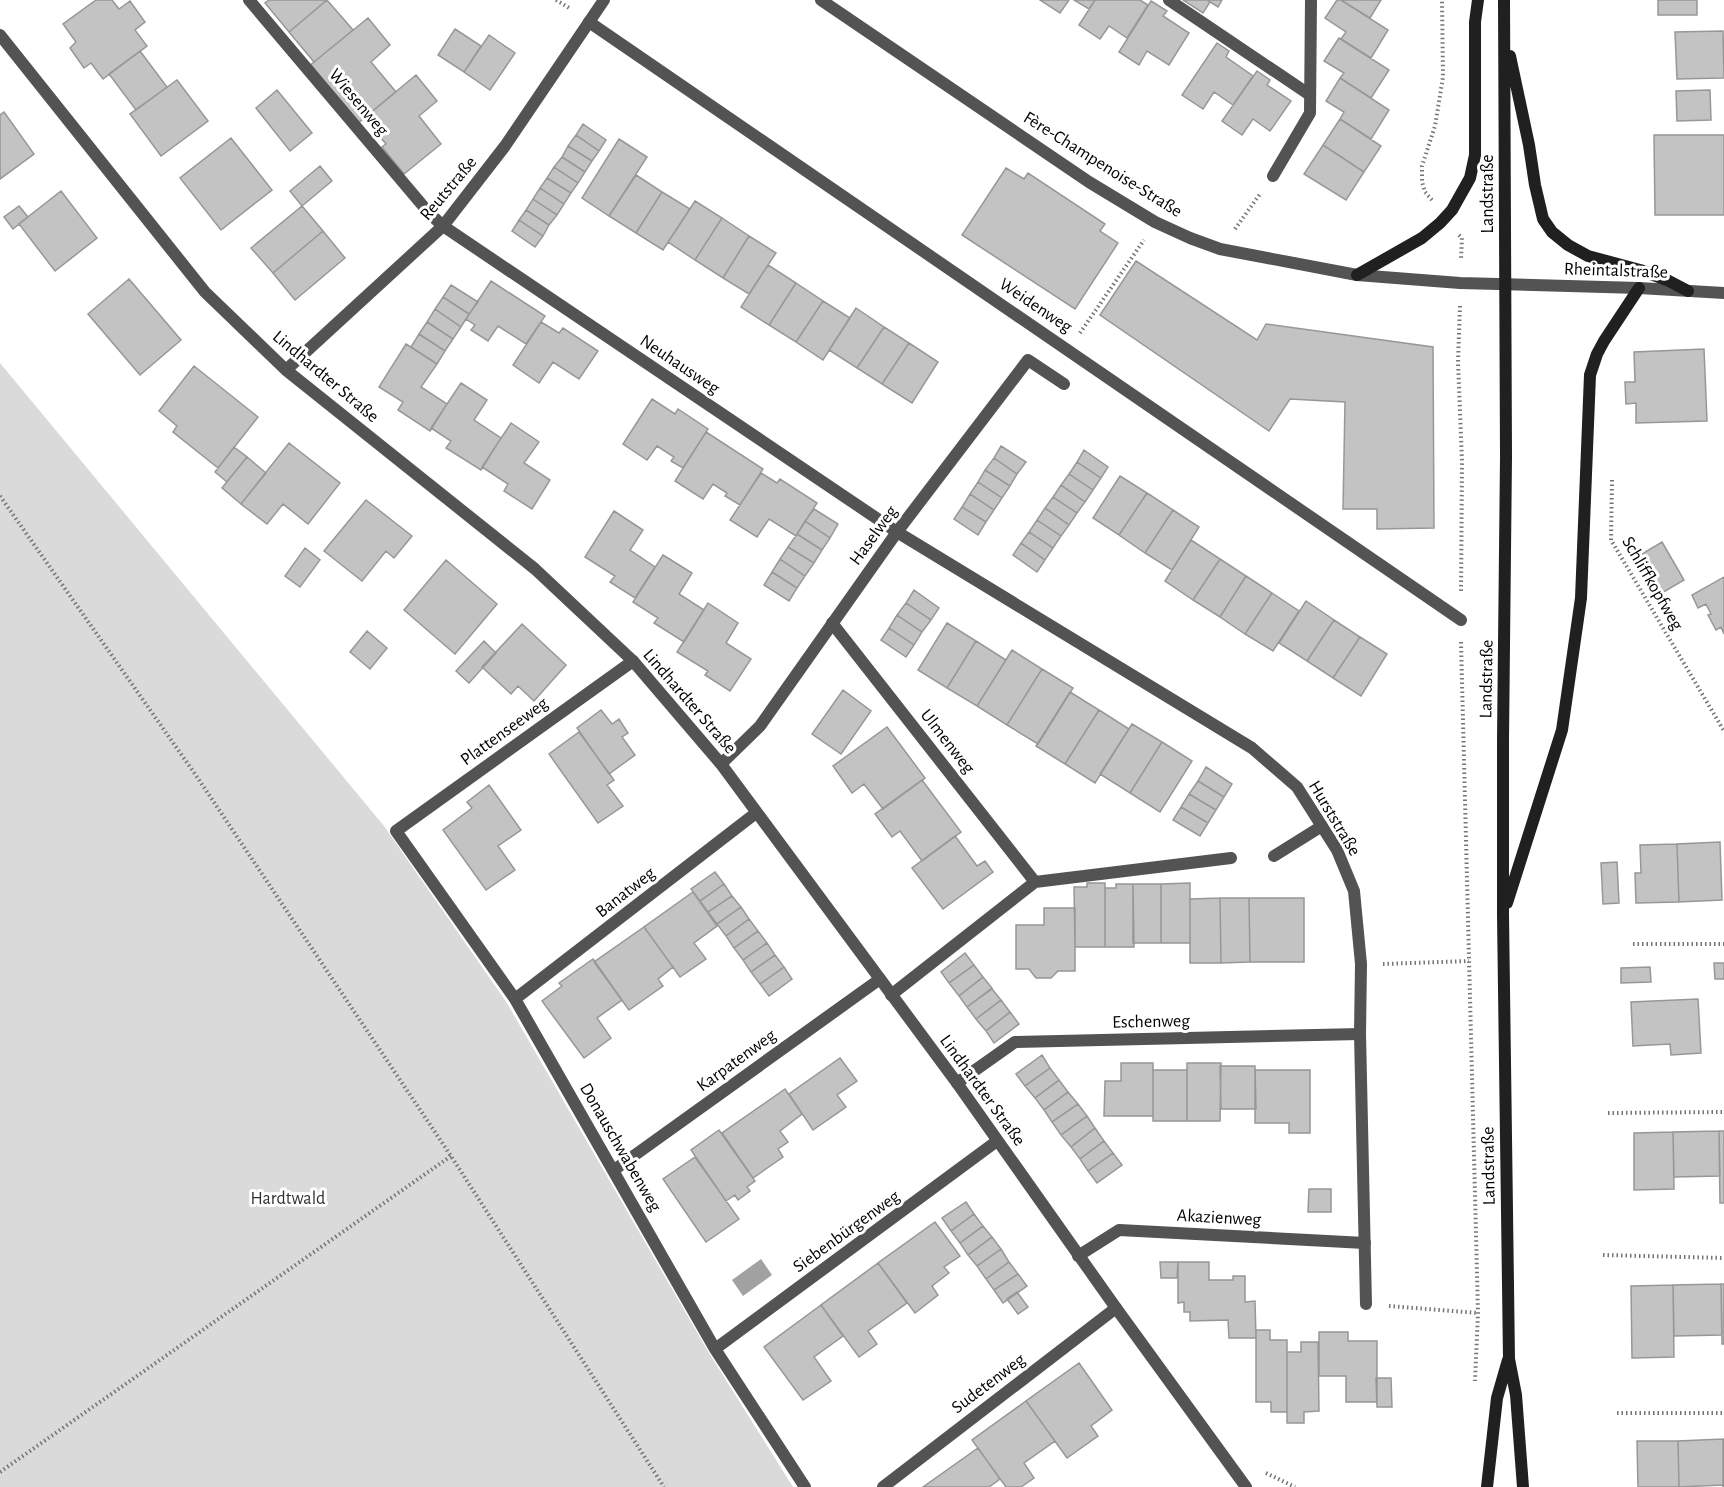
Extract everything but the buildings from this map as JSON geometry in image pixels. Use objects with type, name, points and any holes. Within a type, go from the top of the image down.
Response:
[{"type":"street","name":"Wiesenweg","points":[[249,0],[429,213],[443,226]]},
{"type":"street","name":"Reutstraße","points":[[286,370],[443,226],[505,146],[604,0]]},
{"type":"street","name":"Fère-Champenoise-Straße","points":[[821,0],[1089,182],[1155,222],[1190,238],[1220,249],[1357,275],[1506,284]]},
{"type":"street","points":[[1169,0],[1310,95]]},
{"type":"street","points":[[1273,176],[1310,113],[1311,0]]},
{"type":"street","points":[[1357,275],[1422,238],[1446,218],[1470,178],[1475,155],[1475,22],[1478,0]]},
{"type":"street","name":"Landstraße","points":[[1504,0],[1506,284],[1503,915],[1509,1359],[1516,1395],[1523,1487]]},
{"type":"street","name":"Weidenweg","points":[[589,21],[1461,620]]},
{"type":"street","points":[[1504,29],[1543,219],[1552,232],[1568,245],[1588,256],[1640,270],[1688,291]]},
{"type":"street","name":"Lindhardter Straße","points":[[0,35],[205,292],[286,370],[535,569],[633,661],[721,764],[957,1083],[1244,1486]]},
{"type":"street","name":"Neuhausweg","points":[[443,226],[897,532]]},
{"type":"street","name":"Rheintalstraße","points":[[1506,284],[1724,293]]},
{"type":"street","points":[[1503,915],[1562,730],[1581,598],[1590,375],[1604,341],[1639,288]]},
{"type":"street","name":"Haselweg","points":[[721,764],[760,726],[897,532],[1028,360],[1064,384]]},
{"type":"street","name":"Hurststraße","points":[[897,532],[1252,748],[1297,787],[1337,850],[1354,891],[1361,964],[1359,1034],[1366,1304]]},
{"type":"street","name":"Ulmenweg","points":[[832,623],[1035,882]]},
{"type":"street","name":"Plattenseeweg","points":[[396,831],[633,661]]},
{"type":"street","name":"Banatweg","points":[[515,999],[756,813]]},
{"type":"street","points":[[1274,856],[1322,826]]},
{"type":"street","name":"Donauschwabenweg","points":[[396,831],[515,999],[715,1349],[805,1487]]},
{"type":"street","points":[[891,995],[1035,882],[1231,858]]},
{"type":"street","name":"Karpatenweg","points":[[614,1170],[880,979]]},
{"type":"street","name":"Eschenweg","points":[[957,1083],[1015,1042],[1359,1034]]},
{"type":"street","name":"Siebenbürgenweg","points":[[715,1349],[997,1141]]},
{"type":"street","name":"Akazienweg","points":[[1078,1256],[1119,1230],[1365,1243]]},
{"type":"street","name":"Sudetenweg","points":[[883,1487],[1116,1308]]},
{"type":"street","name":"Landstraße","points":[[1487,1487],[1497,1398],[1509,1359]]},
{"type":"path","points":[[1442,0],[1443,77],[1437,116],[1422,166],[1422,182],[1425,192],[1462,238],[1458,362],[1462,461],[1461,620],[1478,1312],[1475,1384]]},
{"type":"path","points":[[1220,249],[1273,176]]},
{"type":"path","points":[[1069,350],[1155,222]]},
{"type":"path","name":"Schliffkopfweg","points":[[1612,469],[1611,540],[1724,731]]},
{"type":"path","points":[[0,496],[195,774],[451,1156],[664,1487]]},
{"type":"path","points":[[1633,944],[1724,944]]},
{"type":"path","points":[[1361,964],[1469,961]]},
{"type":"path","points":[[1608,1113],[1724,1112]]},
{"type":"path","points":[[0,1472],[451,1156]]},
{"type":"path","points":[[1604,1256],[1724,1257]]},
{"type":"path","points":[[1366,1304],[1478,1312]]},
{"type":"path","points":[[1617,1413],[1724,1413]]},
{"type":"green space","name":"Hardtwald","points":[[0,363],[384,826],[507,1003],[709,1353],[793,1487],[0,1487]]},
{"type":"shaded area","points":[[761,1259],[772,1275],[743,1296],[732,1280]]}]
